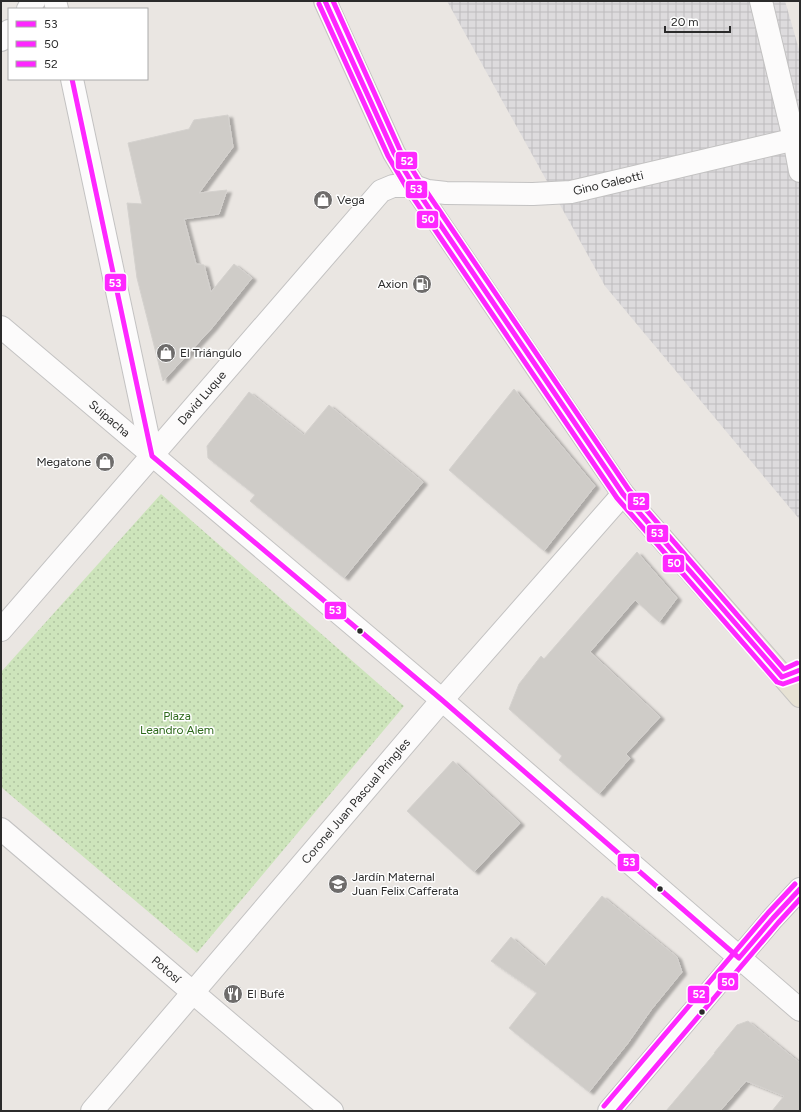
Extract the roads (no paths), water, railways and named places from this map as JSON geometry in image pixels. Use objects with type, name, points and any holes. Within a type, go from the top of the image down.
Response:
[{"type":"main road","points":[[325,1],[394,153],[414,186],[623,494],[791,673],[800,696]]},
{"type":"street","points":[[761,1],[797,138],[800,171]]},
{"type":"street","points":[[1,40],[8,32]]},
{"type":"street","points":[[72,80],[152,456]]},
{"type":"street","name":"Gino Galeotti","points":[[414,186],[428,191],[446,193],[533,194],[571,192],[797,138]]},
{"type":"street","name":"David Luque","points":[[1,630],[381,191],[393,186],[414,186]]},
{"type":"street","name":"Suipacha","points":[[1,327],[442,700],[800,1010]]},
{"type":"street","name":"Coronel Juan Pascual Pringles","points":[[92,1111],[442,700],[623,494]]},
{"type":"street","name":"Potosí","points":[[1,829],[332,1111]]},
{"type":"street","points":[[609,1111],[714,985],[800,889]]},
{"type":"place","name":"Vega","points":[[323,200]]},
{"type":"place","name":"Axion","points":[[422,284]]},
{"type":"place","name":"El Triángulo","points":[[166,353]]},
{"type":"place","name":"Megatone","points":[[105,462]]},
{"type":"place","name":"Jardín Maternal Juan Felix Cafferata","points":[[338,884]]},
{"type":"place","name":"El Bufé","points":[[233,994]]},
{"type":"park label","name":"Plaza Leandro Alem","points":[[177,723]]}]
